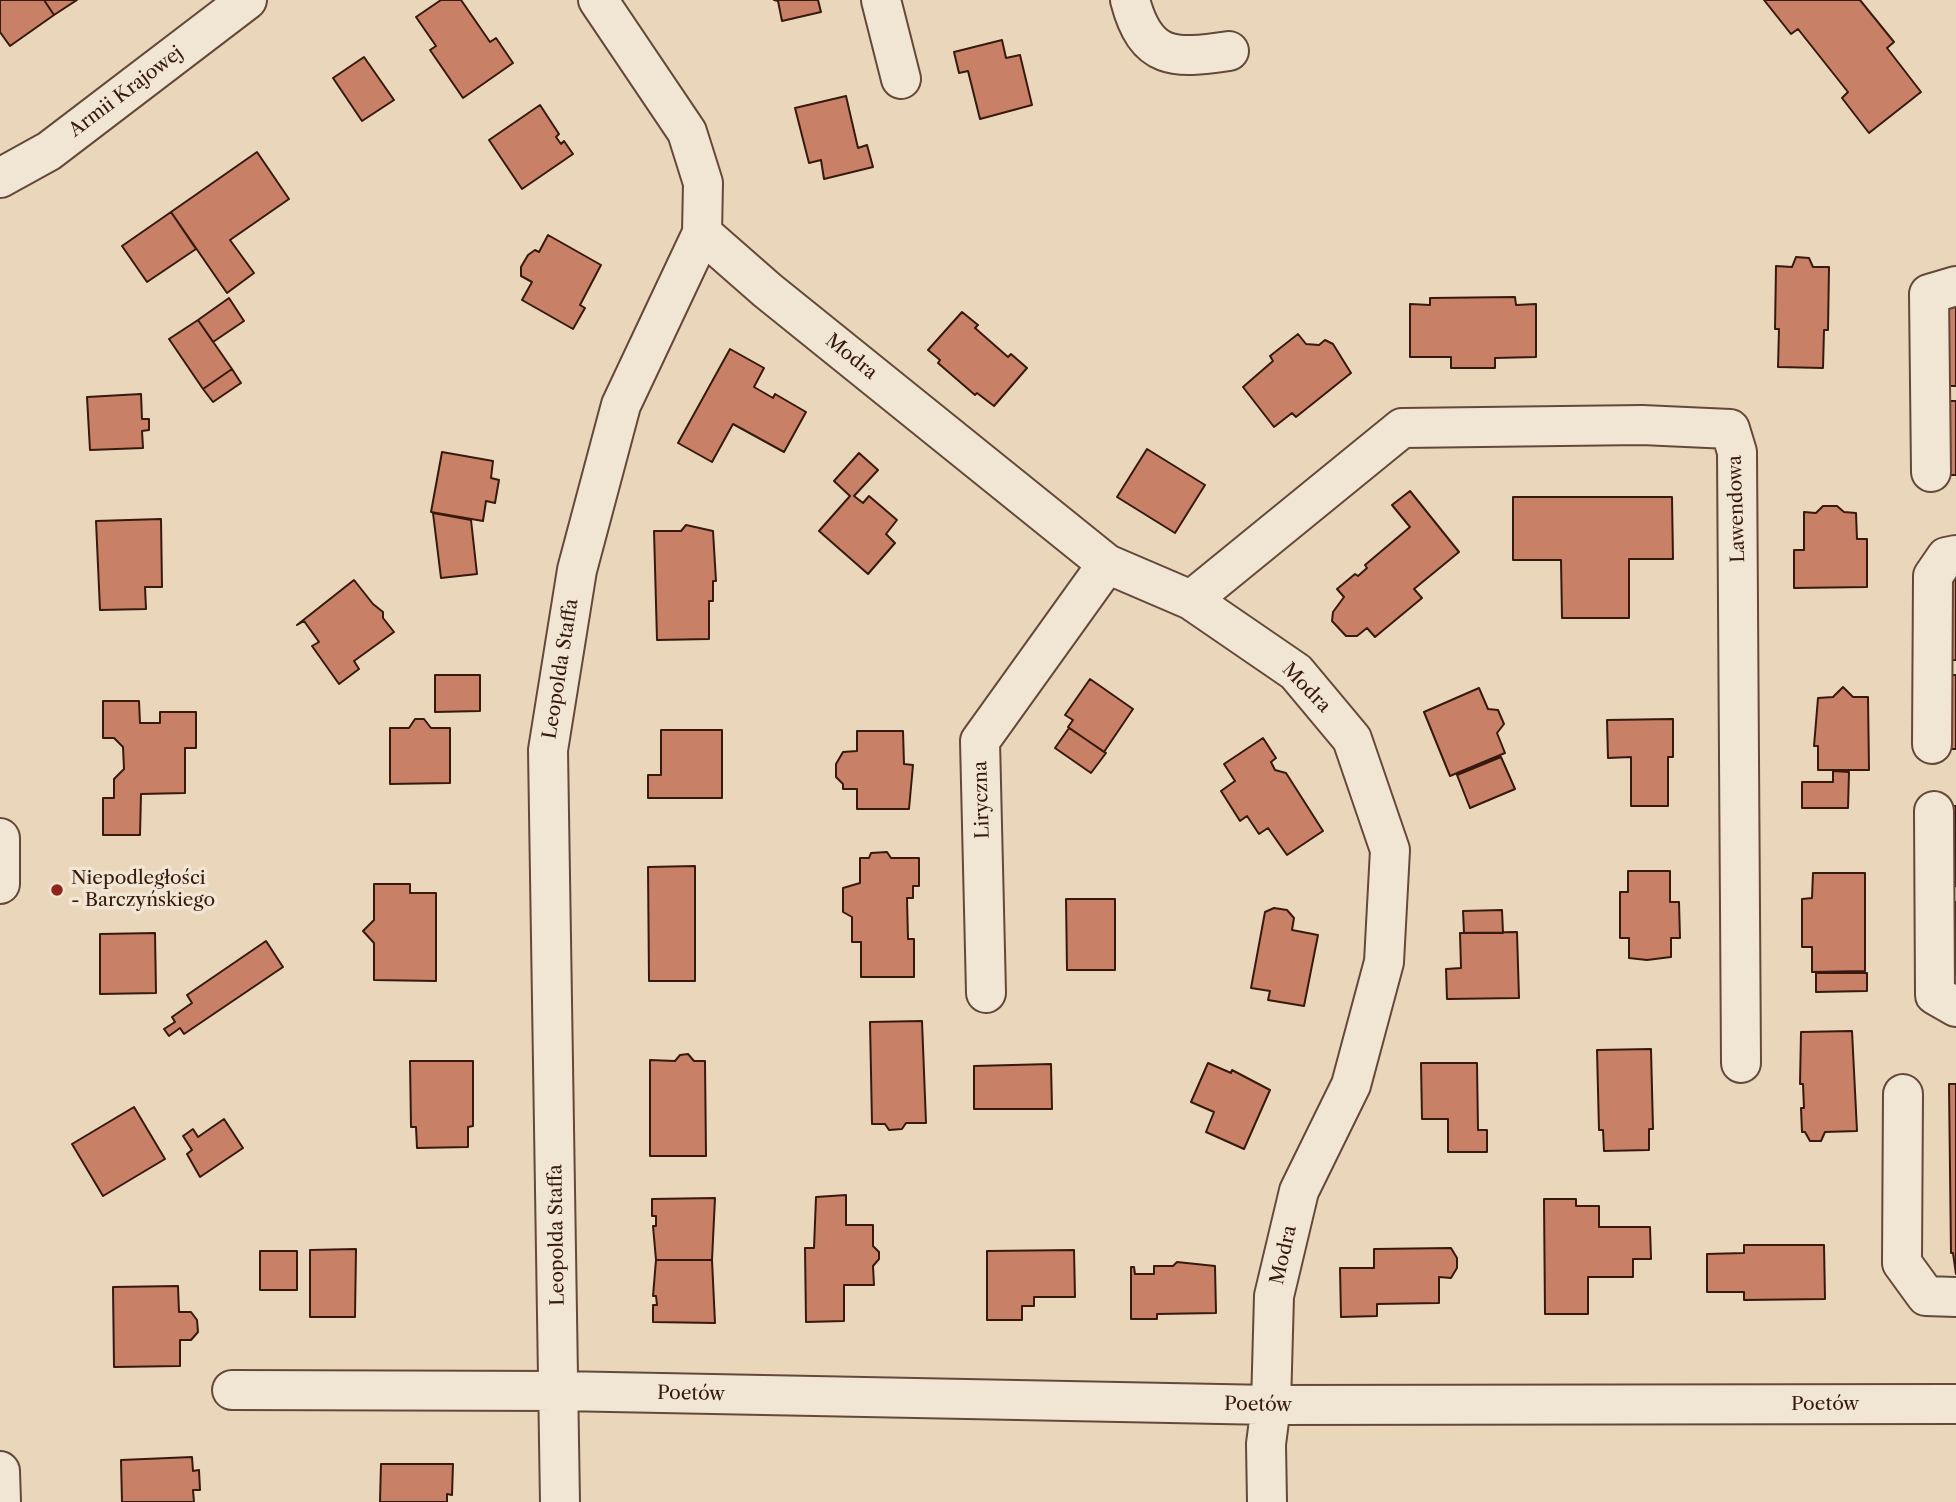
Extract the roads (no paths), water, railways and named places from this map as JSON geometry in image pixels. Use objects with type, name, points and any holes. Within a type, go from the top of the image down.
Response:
[{"type":"street","name":"Armii Krajowej","points":[[0,178],[49,151],[247,0]]},
{"type":"street","name":"Leopolda Staffa","points":[[560,1502],[548,750],[577,570],[621,405],[702,233],[703,183],[687,132],[598,0]]},
{"type":"street","points":[[881,0],[901,79]]},
{"type":"street","points":[[1130,0],[1144,38],[1164,52],[1196,56],[1229,51]]},
{"type":"street","name":"Modra","points":[[702,233],[767,290],[1107,564],[1191,600],[1296,671],[1352,740],[1390,850],[1384,962],[1351,1085],[1299,1191],[1274,1296],[1271,1405],[1266,1444],[1267,1502]]},
{"type":"street","points":[[1931,472],[1929,294],[1956,286]]},
{"type":"street","name":"Lawendowa","points":[[1191,600],[1402,428],[1642,425],[1730,429],[1737,452],[1741,1063]]},
{"type":"street","points":[[1932,744],[1933,576],[1946,557],[1956,555]]},
{"type":"street","name":"Liryczna","points":[[986,992],[980,741],[1107,564]]},
{"type":"street","points":[[1934,811],[1935,995],[1956,1007]]},
{"type":"street","points":[[0,838],[0,884]]},
{"type":"street","points":[[1903,1094],[1902,1264],[1926,1296],[1956,1297]]},
{"type":"street","points":[[232,1390],[560,1391]]},
{"type":"street","name":"Poetów","points":[[560,1391],[1271,1405],[1956,1404]]},
{"type":"street","points":[[0,1471],[1,1502]]},
{"type":"place","name":"Niepodległości - Barczyńskiego","points":[[57,890]]}]
